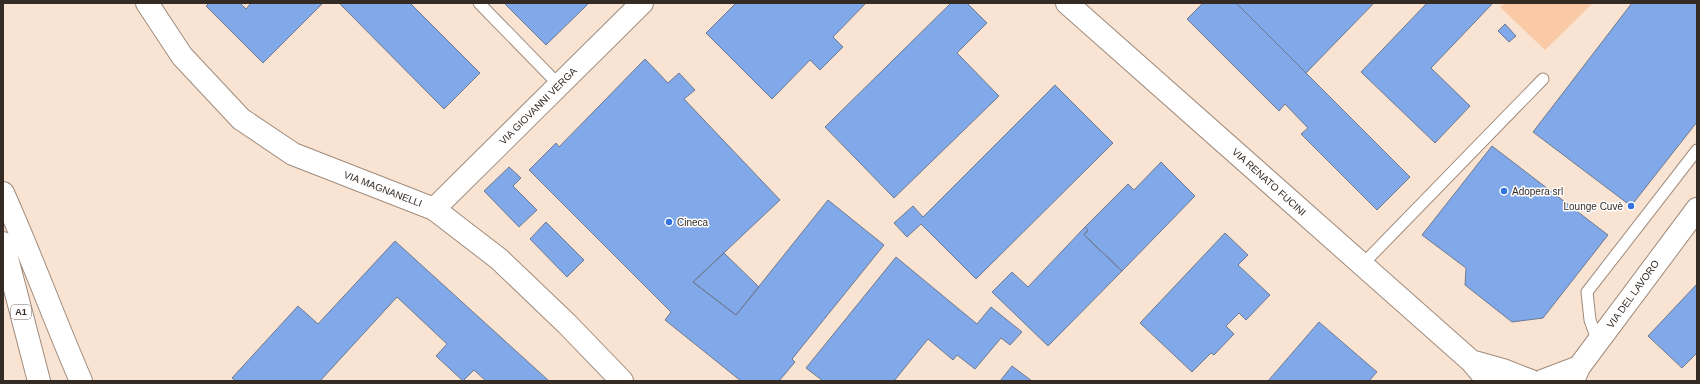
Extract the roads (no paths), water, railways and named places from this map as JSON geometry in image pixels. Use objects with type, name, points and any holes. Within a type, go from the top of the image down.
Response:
[{"type":"main road","name":"VIA MAGNANELLI","points":[[146,3],[182,56],[241,119],[293,154],[434,209],[499,259],[567,324],[622,381]]},
{"type":"main road","name":"VIA GIOVANNI VERGA","points":[[434,209],[642,3]]},
{"type":"main road","name":"VIA RENATO FUCINI","points":[[1067,3],[1471,361],[1488,381]]},
{"type":"main road","points":[[3,193],[26,243],[44,296],[81,381]]},
{"type":"main road","name":"VIA DEL LAVORO","points":[[1576,374],[1697,209]]},
{"type":"main road","name":"A1","points":[[3,243],[39,381]]},
{"type":"main road","points":[[1471,361],[1503,370],[1531,381]]},
{"type":"main road","points":[[1542,381],[1576,374]]},
{"type":"lane","points":[[479,3],[559,85]]},
{"type":"lane","points":[[1362,265],[1543,78]]},
{"type":"lane","points":[[1598,342],[1590,320],[1587,292],[1697,150]]},
{"type":"place","name":"Adopera srl","points":[[1504,191]]},
{"type":"place","name":"Lounge Cuvè","points":[[1631,206]]},
{"type":"place","name":"Cineca","points":[[669,222]]}]
